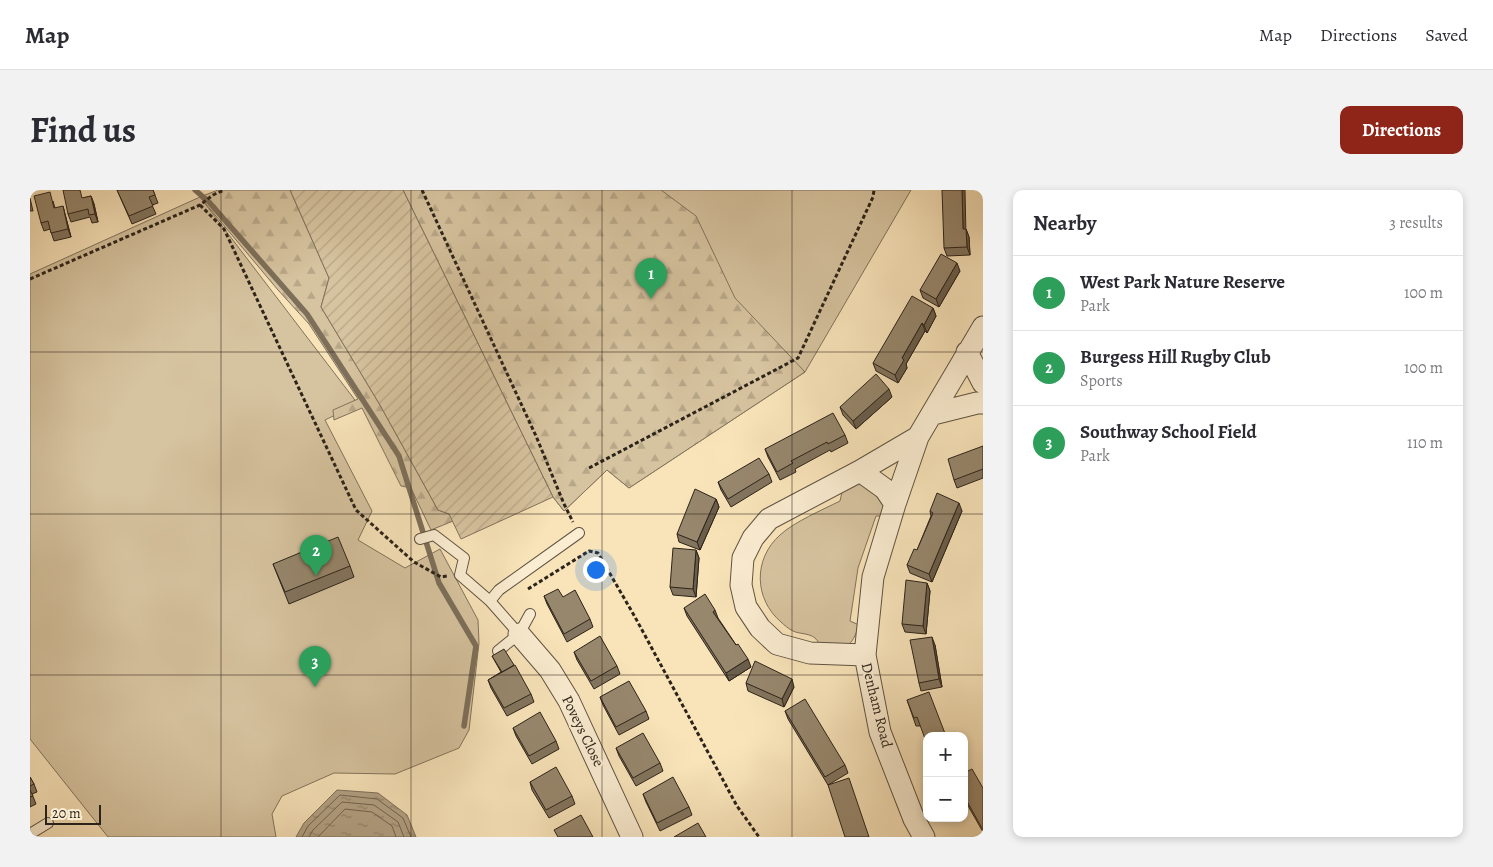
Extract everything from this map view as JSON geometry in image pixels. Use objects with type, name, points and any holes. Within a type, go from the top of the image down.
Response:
[{"type":"street","name":"Denham Road","points":[[924,837],[914,819],[880,732],[865,655],[873,577],[918,437],[983,327]]},
{"type":"street","points":[[968,352],[983,383]]},
{"type":"street","points":[[933,414],[983,403]]},
{"type":"street","name":"Denham Road","points":[[865,655],[810,653],[777,644],[760,628],[746,607],[741,585],[743,558],[753,538],[769,519],[860,471],[918,437]]},
{"type":"street","points":[[860,471],[885,489],[895,504]]},
{"type":"street","name":"Poveys Close","points":[[519,634],[550,670],[569,701],[632,837]]},
{"type":"lane","points":[[490,601],[499,590],[579,533]]},
{"type":"lane","points":[[425,538],[434,535],[464,558],[460,575],[490,601],[519,634]]},
{"type":"lane","points":[[498,651],[519,634],[530,614]]},
{"type":"lane","points":[[30,834],[48,823]]},
{"type":"path","points":[[30,279],[200,205],[213,195],[224,190]]},
{"type":"path","points":[[422,190],[536,436],[564,504],[579,533]]},
{"type":"path","points":[[589,468],[798,358],[873,197],[874,190]]},
{"type":"path","points":[[200,205],[224,229],[356,510],[414,562],[441,577]]},
{"type":"path","points":[[525,591],[588,551],[598,553],[640,625],[738,806],[760,837]]},
{"type":"green space","points":[[218,190],[290,190],[329,278],[321,307],[380,405],[438,510],[449,514],[453,521],[431,530],[411,488],[401,486],[362,408],[334,420],[333,410],[358,399],[309,324],[200,197]]},
{"type":"green space","points":[[290,190],[403,190],[553,497],[461,539],[449,514],[438,510],[380,405],[321,307],[329,278]]},
{"type":"green space","points":[[403,190],[911,190],[805,372],[629,488],[607,470],[564,511],[553,497]]},
{"type":"green space","points":[[403,190],[661,190],[696,216],[735,298],[805,372],[629,488],[607,470],[564,511],[553,497]]},
{"type":"green space","points":[[200,197],[358,404],[325,420],[372,511],[358,540],[405,568],[440,549],[478,620],[479,643],[469,730],[459,748],[395,774],[334,773],[282,796],[272,814],[276,837],[108,837],[30,739],[30,274]]},
{"type":"green space","points":[[858,479],[885,503],[883,516],[876,516],[858,568],[850,621],[859,625],[856,633],[847,645],[824,650],[815,638],[791,630],[772,613],[762,591],[761,567],[765,555],[780,535],[800,521],[840,501],[844,483]]},
{"type":"water","points":[[337,790],[378,793],[407,815],[416,837],[296,837],[304,823]]},
{"type":"building","points":[[63,190],[80,190],[82,198],[91,196],[95,214],[89,215],[88,209],[68,214]]},
{"type":"building","points":[[117,190],[153,190],[155,195],[149,197],[153,206],[129,216]]},
{"type":"building","points":[[942,190],[962,190],[963,229],[966,229],[967,247],[944,248]]},
{"type":"building","points":[[50,192],[54,208],[63,206],[68,229],[51,233],[48,221],[41,223],[34,196]]},
{"type":"building","points":[[941,254],[957,263],[936,299],[920,290]]},
{"type":"building","points":[[912,296],[933,308],[902,358],[904,360],[895,375],[873,363]]},
{"type":"building","points":[[876,374],[889,389],[853,421],[840,407]]},
{"type":"building","points":[[833,413],[845,435],[828,444],[827,442],[791,461],[793,463],[777,472],[765,449]]},
{"type":"building","points":[[983,446],[983,469],[954,480],[948,459]]},
{"type":"building","points":[[759,458],[769,474],[728,499],[718,482]]},
{"type":"building","points":[[695,489],[716,499],[697,542],[677,534]]},
{"type":"building","points":[[937,493],[959,503],[929,574],[907,565],[914,549],[917,550],[933,513],[930,511]]},
{"type":"building","points":[[338,537],[350,566],[285,592],[273,564]]},
{"type":"building","points":[[673,548],[696,550],[693,589],[670,587]]},
{"type":"building","points":[[906,580],[927,583],[923,626],[902,624]]},
{"type":"building","points":[[558,589],[563,597],[575,590],[590,619],[564,634],[544,596]]},
{"type":"building","points":[[705,594],[715,610],[713,612],[748,659],[726,673],[684,608]]},
{"type":"building","points":[[600,636],[617,666],[591,681],[574,652]]},
{"type":"building","points":[[932,637],[939,679],[919,683],[910,640]]},
{"type":"building","points":[[504,649],[514,665],[502,672],[492,656]]},
{"type":"building","points":[[755,661],[792,679],[782,699],[746,683]]},
{"type":"building","points":[[515,665],[531,694],[504,708],[488,680]]},
{"type":"building","points":[[629,681],[646,711],[616,727],[600,697]]},
{"type":"building","points":[[929,692],[944,732],[923,733],[917,717],[914,718],[907,700]]},
{"type":"building","points":[[805,699],[845,765],[825,777],[785,711]]},
{"type":"building","points":[[540,712],[556,741],[529,756],[513,728]]},
{"type":"building","points":[[643,733],[660,763],[633,778],[616,748]]},
{"type":"building","points":[[556,767],[572,796],[546,810],[530,782]]},
{"type":"building","points":[[972,769],[983,788],[983,830],[968,803],[968,771]]},
{"type":"building","points":[[30,777],[34,784],[30,786]]},
{"type":"building","points":[[673,777],[689,807],[657,823],[643,794]]},
{"type":"building","points":[[849,778],[869,837],[845,837],[828,785]]},
{"type":"building","points":[[581,815],[593,837],[558,837],[554,830]]},
{"type":"building","points":[[698,823],[706,837],[674,837]]},
{"type":"waterway","points":[[195,190],[209,202],[307,314],[399,456],[439,583],[476,646],[464,726]]},
{"type":"place","name":"West Park Nature Reserve","points":[[651,299]]},
{"type":"place","name":"Burgess Hill Rugby Club","points":[[316,576]]},
{"type":"place","name":"Southway School Field","points":[[315,687]]}]
